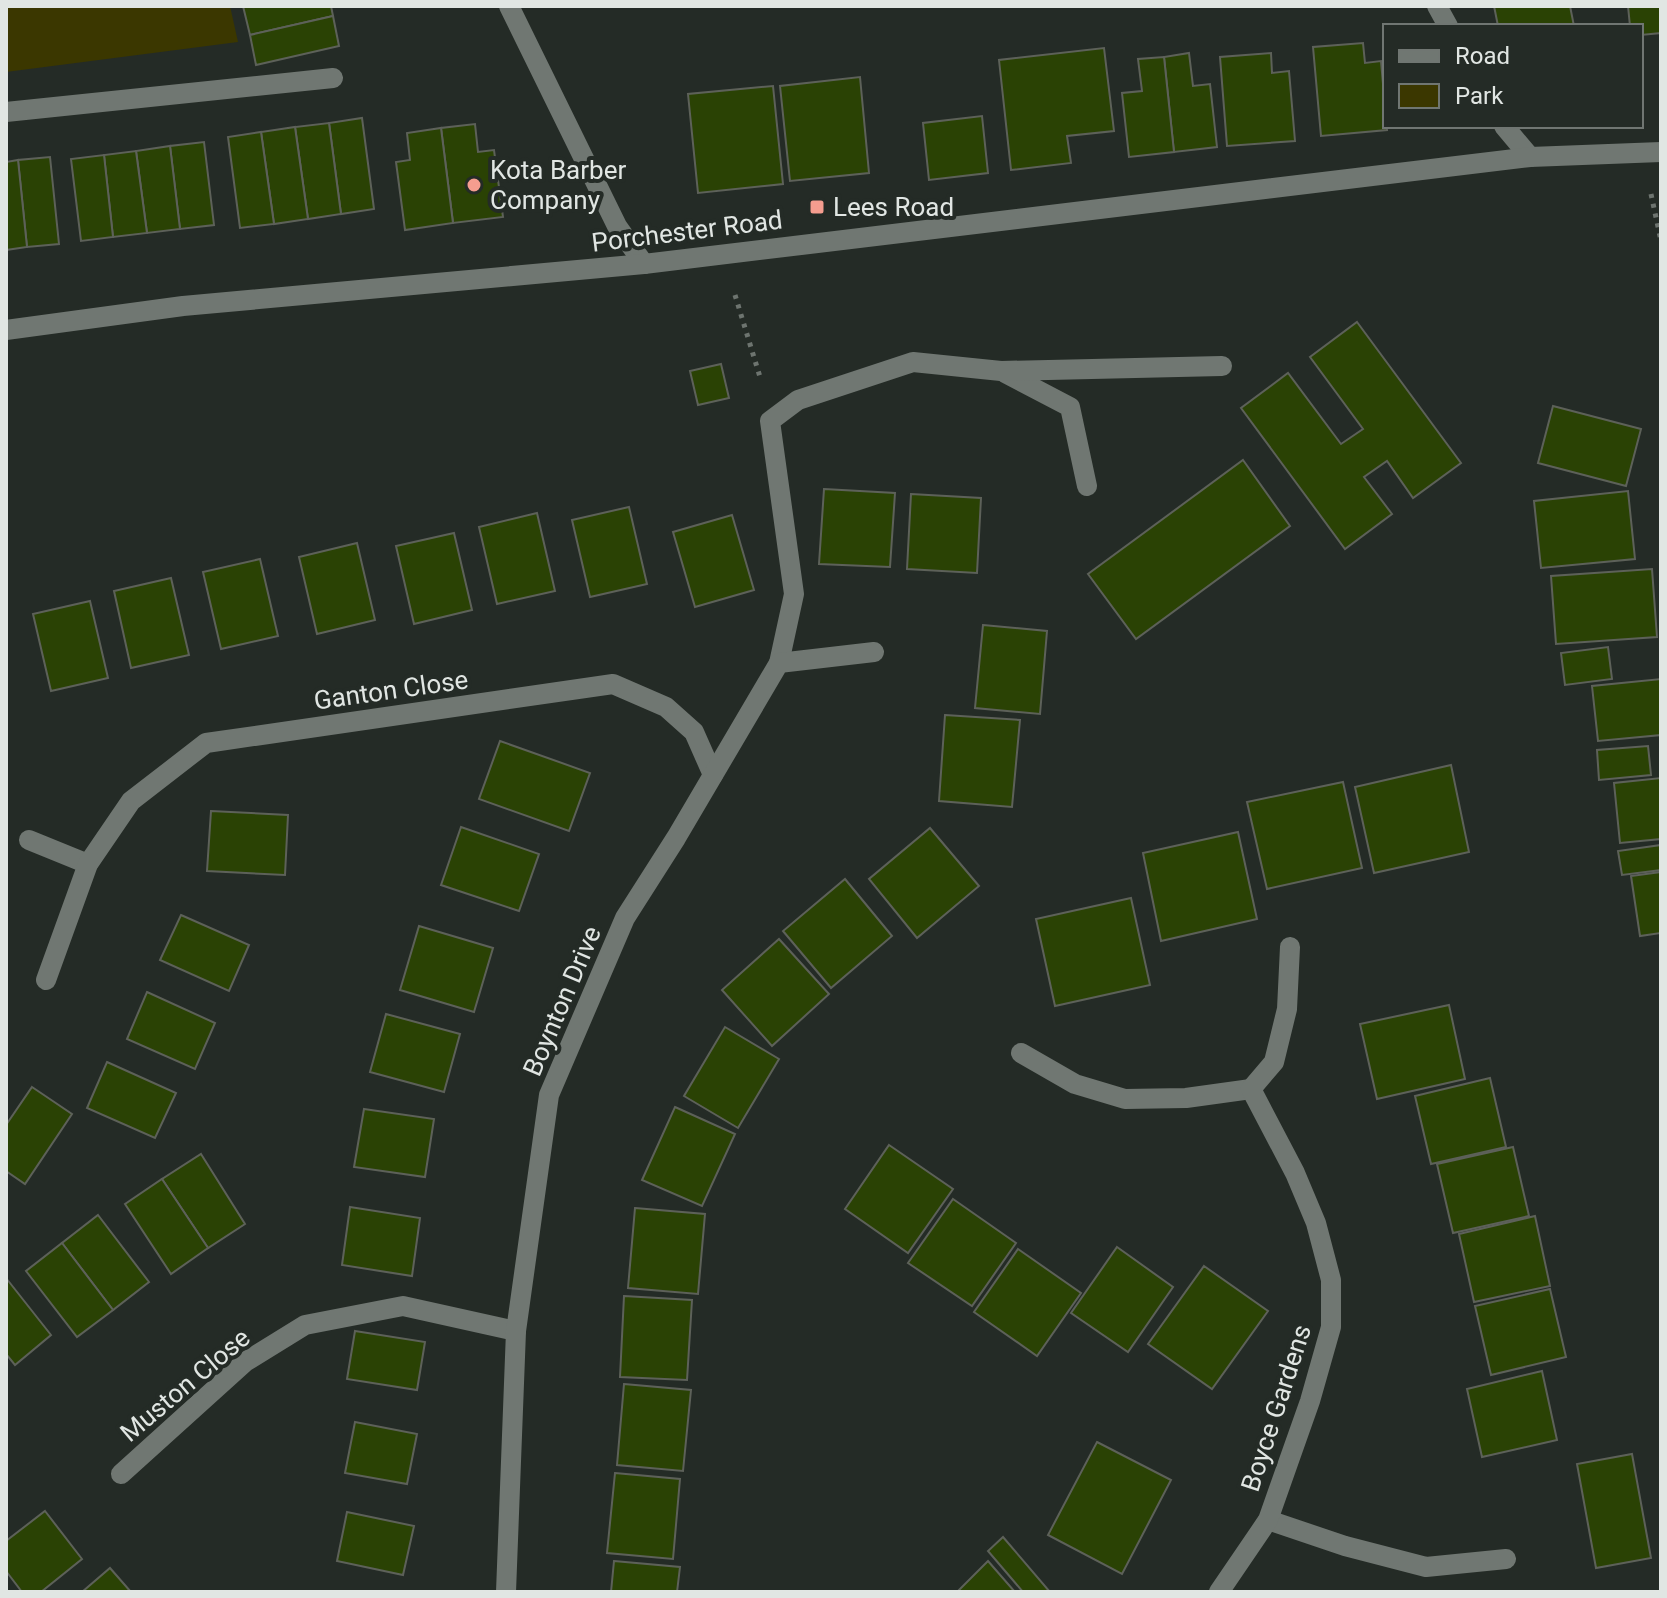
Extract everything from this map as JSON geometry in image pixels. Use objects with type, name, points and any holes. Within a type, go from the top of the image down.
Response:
[{"type":"street","points":[[509,6],[617,226],[644,264]]},
{"type":"street","points":[[1437,6],[1447,24]]},
{"type":"street","points":[[6,112],[333,78]]},
{"type":"street","points":[[1506,128],[1530,157]]},
{"type":"street","name":"Porchester Road","points":[[6,330],[183,306],[644,264],[1530,157],[1661,152]]},
{"type":"street","points":[[770,421],[798,400],[913,362],[1001,371],[1222,366]]},
{"type":"street","points":[[1001,371],[1070,407],[1087,486]]},
{"type":"street","name":"Boynton Drive","points":[[506,1592],[516,1331],[549,1095],[625,918],[779,663],[794,594],[770,421]]},
{"type":"street","points":[[779,663],[874,652]]},
{"type":"street","name":"Ganton Close","points":[[46,980],[88,864],[131,801],[206,743],[613,684],[666,707],[694,732],[713,775]]},
{"type":"street","points":[[29,840],[88,864]]},
{"type":"street","points":[[1021,1053],[1075,1084],[1125,1099],[1186,1098],[1251,1089],[1274,1062],[1287,1009],[1290,947]]},
{"type":"street","name":"Boyce Gardens","points":[[1219,1592],[1268,1520],[1310,1401],[1331,1327],[1331,1280],[1316,1223],[1295,1173],[1251,1089]]},
{"type":"street","name":"Muston Close","points":[[121,1474],[245,1362],[305,1325],[403,1306],[516,1331]]},
{"type":"street","name":"Boyce Gardens","points":[[1268,1520],[1345,1546],[1426,1567],[1506,1559]]},
{"type":"path","points":[[735,251],[735,301],[760,378],[770,421]]},
{"type":"green space","points":[[6,6],[230,6],[238,42],[6,72]]},
{"type":"building","points":[[243,6],[331,6],[333,16],[250,35]]},
{"type":"building","points":[[1494,6],[1570,6],[1574,24],[1498,24]]},
{"type":"building","points":[[1628,6],[1661,6],[1661,33],[1643,35],[1643,24],[1630,24]]},
{"type":"building","points":[[333,16],[339,46],[256,65],[250,35]]},
{"type":"building","points":[[1363,43],[1365,63],[1381,61],[1383,128],[1387,130],[1321,136],[1313,47]]},
{"type":"building","points":[[1104,48],[1114,131],[1067,136],[1071,163],[1011,170],[999,60]]},
{"type":"building","points":[[1189,53],[1193,86],[1210,84],[1217,147],[1174,152],[1164,57]]},
{"type":"building","points":[[1271,53],[1272,73],[1289,71],[1295,141],[1227,146],[1220,57]]},
{"type":"building","points":[[1164,57],[1174,152],[1129,157],[1122,93],[1142,91],[1138,59]]},
{"type":"building","points":[[860,77],[869,173],[790,181],[780,86]]},
{"type":"building","points":[[773,86],[783,184],[698,193],[688,94]]},
{"type":"building","points":[[982,116],[988,173],[929,180],[923,123]]},
{"type":"building","points":[[362,118],[374,209],[341,214],[329,123]]},
{"type":"building","points":[[329,123],[341,214],[308,219],[295,127]]},
{"type":"building","name":"Kota Barber Company","points":[[475,124],[478,152],[494,150],[503,217],[453,223],[441,128]]},
{"type":"building","points":[[295,127],[308,219],[274,224],[261,132]]},
{"type":"building","points":[[441,128],[453,223],[405,230],[396,162],[410,160],[407,133]]},
{"type":"building","points":[[261,132],[274,224],[240,228],[228,137]]},
{"type":"building","points":[[204,142],[214,225],[180,229],[170,146]]},
{"type":"building","points":[[170,146],[180,229],[147,233],[136,151]]},
{"type":"building","points":[[136,151],[147,233],[113,237],[104,155]]},
{"type":"building","points":[[104,155],[113,237],[81,241],[71,159]]},
{"type":"building","points":[[50,157],[59,244],[27,247],[18,160]]},
{"type":"building","points":[[18,160],[27,247],[6,250],[6,162]]},
{"type":"building","points":[[1357,322],[1461,463],[1413,498],[1387,461],[1364,477],[1392,514],[1345,549],[1241,408],[1288,373],[1341,444],[1363,429],[1310,357]]},
{"type":"building","points":[[721,364],[729,398],[698,405],[690,371]]},
{"type":"building","points":[[1553,406],[1641,429],[1626,486],[1538,463]]},
{"type":"building","points":[[1243,460],[1290,526],[1136,639],[1088,574]]},
{"type":"building","points":[[824,489],[895,493],[890,567],[819,564]]},
{"type":"building","points":[[1628,491],[1635,559],[1541,568],[1534,501]]},
{"type":"building","points":[[911,494],[981,498],[977,573],[907,569]]},
{"type":"building","points":[[629,507],[647,584],[590,597],[572,520]]},
{"type":"building","points":[[537,513],[555,591],[497,604],[479,527]]},
{"type":"building","points":[[732,515],[754,590],[695,607],[673,532]]},
{"type":"building","points":[[454,533],[472,610],[414,624],[396,546]]},
{"type":"building","points":[[357,543],[375,620],[317,634],[299,557]]},
{"type":"building","points":[[260,559],[278,636],[221,649],[203,572]]},
{"type":"building","points":[[1652,569],[1657,637],[1556,644],[1551,576]]},
{"type":"building","points":[[171,578],[189,655],[131,668],[114,591]]},
{"type":"building","points":[[90,601],[108,678],[51,691],[33,614]]},
{"type":"building","points":[[983,625],[1047,631],[1040,714],[975,708]]},
{"type":"building","points":[[1608,647],[1612,679],[1565,685],[1561,653]]},
{"type":"building","points":[[1661,679],[1661,735],[1598,741],[1592,686]]},
{"type":"building","points":[[945,715],[1020,720],[1012,807],[939,801]]},
{"type":"building","points":[[500,741],[590,773],[569,831],[479,799]]},
{"type":"building","points":[[1648,746],[1651,775],[1599,780],[1597,750]]},
{"type":"building","points":[[1451,765],[1469,852],[1374,873],[1355,787]]},
{"type":"building","points":[[1661,778],[1661,839],[1620,843],[1614,783]]},
{"type":"building","points":[[1343,782],[1362,868],[1267,889],[1247,802]]},
{"type":"building","points":[[211,811],[288,815],[285,875],[207,871]]},
{"type":"building","points":[[461,827],[539,854],[519,911],[441,885]]},
{"type":"building","points":[[930,828],[979,886],[917,938],[869,879]]},
{"type":"building","points":[[1238,832],[1257,919],[1161,941],[1143,853]]},
{"type":"building","points":[[1661,845],[1661,870],[1622,875],[1618,851]]},
{"type":"building","points":[[1661,872],[1661,933],[1640,936],[1631,876]]},
{"type":"building","points":[[845,879],[892,936],[831,988],[783,931]]},
{"type":"building","points":[[1131,898],[1150,985],[1055,1006],[1036,919]]},
{"type":"building","points":[[181,915],[249,945],[229,991],[160,960]]},
{"type":"building","points":[[419,926],[493,948],[474,1012],[400,990]]},
{"type":"building","points":[[779,939],[829,994],[772,1046],[722,990]]},
{"type":"building","points":[[147,992],[215,1023],[195,1069],[127,1039]]},
{"type":"building","points":[[1449,1005],[1465,1079],[1377,1099],[1360,1024]]},
{"type":"building","points":[[386,1014],[460,1034],[444,1092],[370,1072]]},
{"type":"building","points":[[725,1027],[779,1059],[738,1128],[684,1096]]},
{"type":"building","points":[[107,1062],[176,1093],[155,1138],[87,1108]]},
{"type":"building","points":[[1490,1078],[1506,1147],[1431,1164],[1415,1096]]},
{"type":"building","points":[[32,1087],[72,1114],[25,1184],[6,1171],[6,1125]]},
{"type":"building","points":[[675,1107],[735,1134],[702,1206],[642,1180]]},
{"type":"building","points":[[364,1109],[434,1119],[425,1177],[354,1167]]},
{"type":"building","points":[[889,1145],[953,1189],[908,1253],[845,1209]]},
{"type":"building","points":[[1513,1147],[1529,1216],[1453,1233],[1437,1164]]},
{"type":"building","points":[[201,1154],[245,1224],[208,1248],[162,1179]]},
{"type":"building","points":[[162,1179],[208,1248],[171,1274],[125,1204]]},
{"type":"building","points":[[953,1199],[1016,1243],[972,1306],[908,1263]]},
{"type":"building","points":[[350,1207],[420,1218],[412,1276],[342,1265]]},
{"type":"building","points":[[635,1208],[705,1214],[698,1294],[628,1288]]},
{"type":"building","points":[[98,1215],[149,1282],[113,1310],[62,1243]]},
{"type":"building","points":[[1535,1216],[1550,1286],[1474,1302],[1459,1234]]},
{"type":"building","points":[[62,1243],[113,1310],[77,1337],[26,1271]]},
{"type":"building","points":[[1117,1247],[1173,1287],[1128,1352],[1071,1313]]},
{"type":"building","points":[[1018,1249],[1081,1293],[1037,1356],[974,1312]]},
{"type":"building","points":[[1204,1266],[1268,1311],[1212,1389],[1148,1344]]},
{"type":"building","points":[[6,1278],[51,1335],[15,1365],[6,1354]]},
{"type":"building","points":[[1550,1289],[1566,1357],[1491,1375],[1475,1306]]},
{"type":"building","points":[[624,1296],[692,1300],[687,1380],[620,1377]]},
{"type":"building","points":[[355,1331],[425,1342],[417,1390],[347,1379]]},
{"type":"building","points":[[1542,1371],[1557,1440],[1482,1457],[1467,1389]]},
{"type":"building","points":[[624,1384],[691,1390],[683,1471],[617,1465]]},
{"type":"building","points":[[355,1422],[417,1434],[407,1484],[345,1473]]},
{"type":"building","points":[[1097,1442],[1171,1480],[1122,1574],[1048,1535]]},
{"type":"building","points":[[1632,1454],[1651,1558],[1596,1568],[1577,1464]]},
{"type":"building","points":[[615,1473],[680,1479],[673,1559],[607,1553]]},
{"type":"building","points":[[45,1511],[82,1559],[41,1592],[22,1592],[6,1571],[6,1541]]},
{"type":"building","points":[[347,1512],[414,1526],[403,1575],[337,1561]]},
{"type":"building","points":[[1003,1537],[1050,1592],[1023,1592],[988,1551]]},
{"type":"building","points":[[614,1561],[680,1567],[677,1592],[611,1592]]},
{"type":"building","points":[[988,1561],[1015,1592],[957,1592]]},
{"type":"building","points":[[110,1568],[131,1592],[82,1592]]},
{"type":"place","name":"Kota Barber Company","points":[[474,185]]},
{"type":"place","name":"Lees Road","points":[[817,207]]}]
